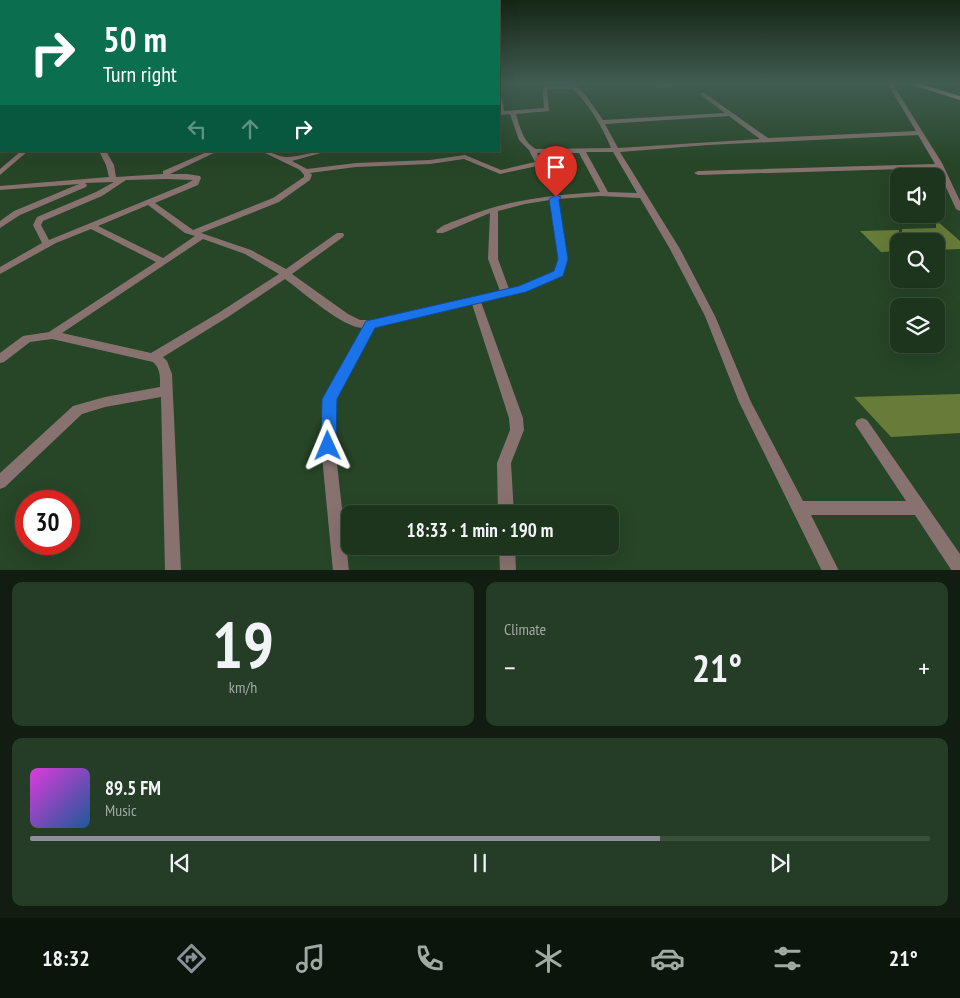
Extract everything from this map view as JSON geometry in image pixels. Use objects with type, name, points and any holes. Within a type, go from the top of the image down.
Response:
[{"type":"street","points":[[500,113],[541,110]]},
{"type":"street","points":[[591,110],[644,196],[702,301],[745,402],[831,570]]},
{"type":"street","points":[[726,110],[768,141]]},
{"type":"street","points":[[906,110],[940,166],[960,209]]},
{"type":"street","points":[[266,152],[307,171],[356,164],[430,162],[465,157],[500,172],[539,163],[520,135],[512,112]]},
{"type":"street","points":[[600,122],[732,114]]},
{"type":"street","points":[[532,151],[616,150],[921,134]]},
{"type":"street","points":[[582,151],[605,194]]},
{"type":"street","points":[[0,172],[25,152]]},
{"type":"street","points":[[103,152],[110,165],[113,180]]},
{"type":"street","points":[[161,176],[213,152]]},
{"type":"street","points":[[286,160],[321,152]]},
{"type":"street","points":[[698,173],[940,166]]},
{"type":"street","points":[[0,359],[27,339],[52,334],[162,261],[197,234],[285,196],[307,178],[307,171]]},
{"type":"street","points":[[0,188],[188,174],[197,178],[189,186],[47,244],[0,271]]},
{"type":"street","points":[[47,244],[37,225],[40,218],[99,194],[123,180]]},
{"type":"street","points":[[0,225],[17,213],[53,199],[88,182]]},
{"type":"street","points":[[440,231],[494,209],[523,200],[605,194],[644,196]]},
{"type":"street","points":[[148,202],[179,226],[248,252],[288,274],[344,317],[358,324],[371,324],[506,293],[542,283],[559,273],[563,259],[554,199],[556,197]]},
{"type":"street","points":[[494,209],[493,260],[506,293]]},
{"type":"street","points":[[92,226],[162,261]]},
{"type":"street","points":[[152,358],[207,326],[288,274],[340,235]]},
{"type":"street","points":[[476,301],[516,418],[517,430],[504,463],[506,505]]},
{"type":"street","points":[[341,570],[328,446],[330,399],[371,324]]},
{"type":"street","points":[[52,334],[152,358],[163,364],[166,374],[167,391],[174,570]]},
{"type":"street","points":[[0,482],[78,410],[105,402],[167,391]]},
{"type":"street","points":[[862,424],[960,568]]},
{"type":"street","points":[[800,508],[919,508]]},
{"type":"street","points":[[507,555],[508,570]]},
{"type":"building","points":[[936,223],[939,223],[960,241],[960,249],[945,250],[945,233],[902,233],[902,229],[936,228]]},
{"type":"building","points":[[899,230],[899,233],[890,233],[890,252],[881,252],[860,231]]},
{"type":"building","points":[[960,394],[960,433],[891,437],[854,397]]},
{"type":"route","points":[[328,446],[328,415],[334,387],[371,324],[522,289],[542,283],[559,273],[562,268],[563,259],[557,226],[554,199],[556,197]]}]
